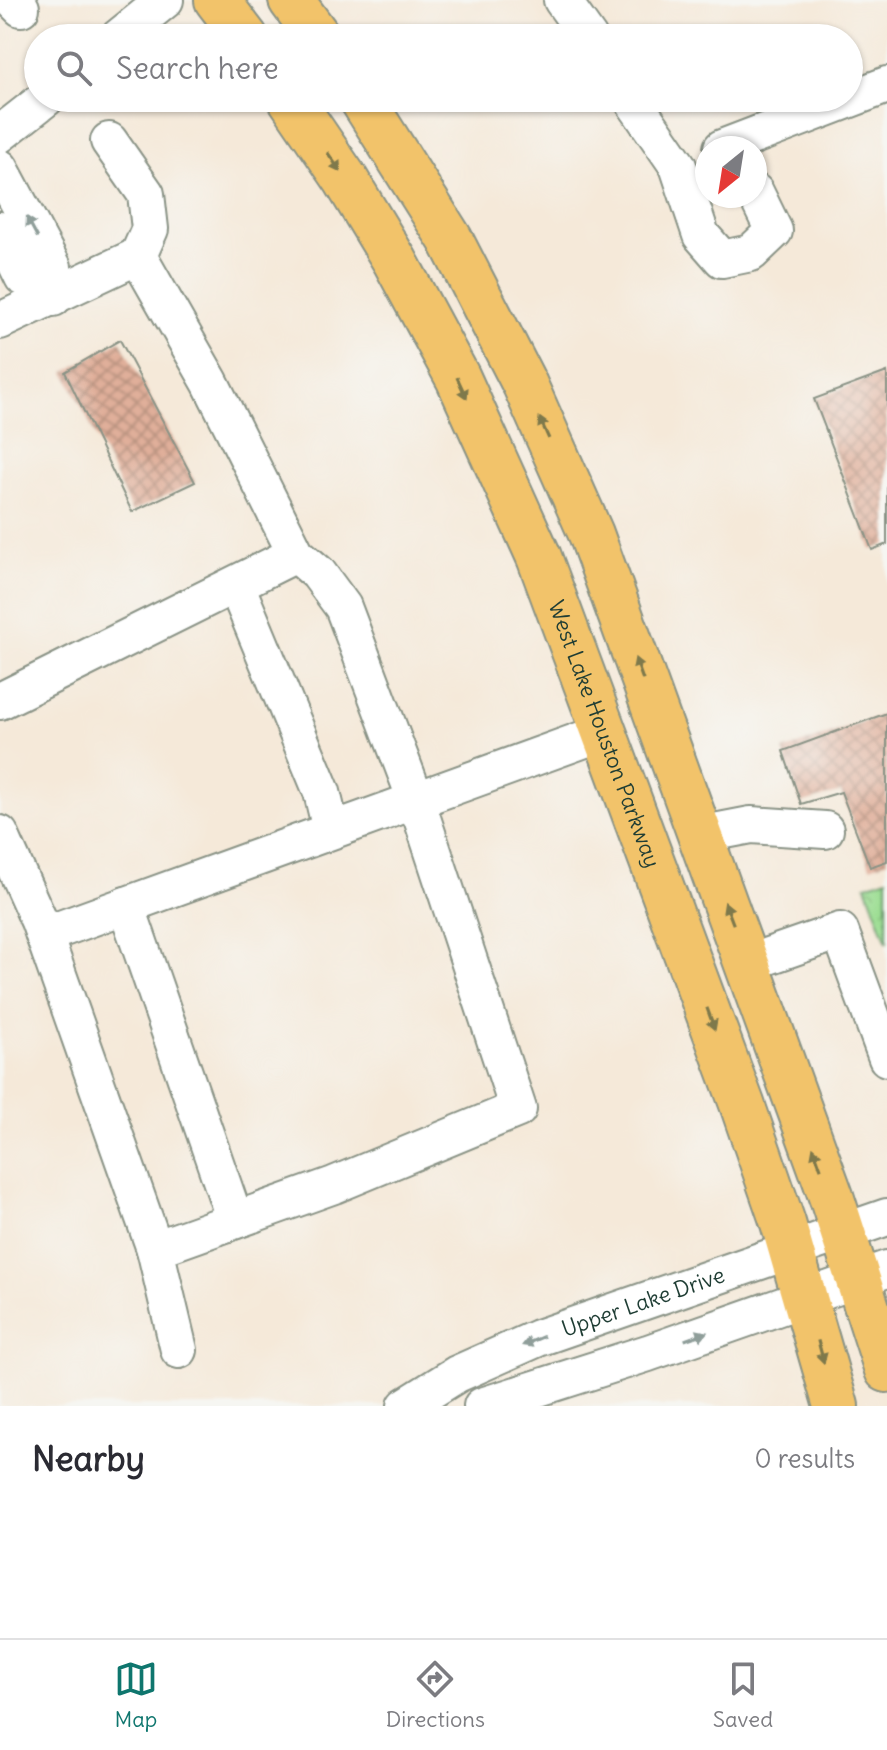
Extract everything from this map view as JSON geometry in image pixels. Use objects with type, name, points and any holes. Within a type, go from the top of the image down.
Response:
[{"type":"main road","points":[[217,0],[235,24]]},
{"type":"main road","points":[[291,0],[309,24]]},
{"type":"main road","name":"West Lake Houston Parkway","points":[[300,112],[346,180],[395,261],[458,378],[539,557],[742,1104],[791,1249],[836,1406]]},
{"type":"main road","points":[[370,112],[450,239],[525,385],[591,534],[748,963],[842,1232],[872,1274],[887,1370]]},
{"type":"main road","points":[[649,853],[699,835]]},
{"type":"street","points":[[135,24],[165,0]]},
{"type":"street","points":[[562,0],[579,24]]},
{"type":"street","points":[[863,94],[887,85]]},
{"type":"street","points":[[0,134],[28,112]]},
{"type":"street","points":[[653,112],[695,140]]},
{"type":"street","points":[[755,136],[817,112]]},
{"type":"street","points":[[0,279],[9,317],[50,293],[138,256],[150,229],[146,194],[109,141]]},
{"type":"street","points":[[0,168],[53,267],[50,293]]},
{"type":"street","points":[[705,208],[701,235],[722,259],[751,253],[774,231],[763,208]]},
{"type":"street","points":[[0,230],[23,277],[50,293]]},
{"type":"street","points":[[138,256],[210,382],[296,554],[318,573],[343,607],[416,800],[518,1109],[334,1185],[155,1249]]},
{"type":"street","points":[[0,701],[296,554]]},
{"type":"street","points":[[236,585],[322,792],[331,830]]},
{"type":"street","points":[[44,935],[604,732]]},
{"type":"street","points":[[699,835],[751,825],[825,830]]},
{"type":"street","points":[[0,834],[44,935],[155,1249],[179,1350]]},
{"type":"street","points":[[126,905],[235,1220]]},
{"type":"street","points":[[748,963],[840,931],[887,1058]]},
{"type":"street","name":"Upper Lake Drive","points":[[406,1406],[457,1374],[538,1338],[887,1217]]},
{"type":"street","points":[[482,1406],[648,1353],[872,1274]]},
{"type":"green space","points":[[887,878],[887,942],[866,885]]},
{"type":"building","points":[[120,340],[195,482],[132,512],[65,372]]},
{"type":"building","points":[[887,372],[887,544],[872,550],[814,399]]},
{"type":"building","points":[[887,713],[887,861],[870,867],[841,792],[801,804],[783,751]]}]
